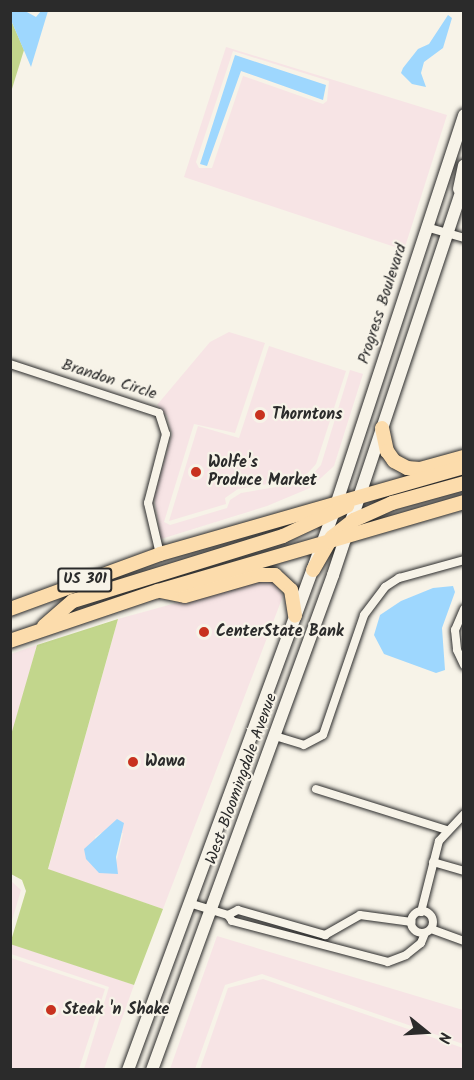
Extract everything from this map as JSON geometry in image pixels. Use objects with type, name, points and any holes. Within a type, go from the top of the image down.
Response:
[{"type":"main road","name":"Progress Boulevard","points":[[335,509],[464,115]]},
{"type":"main road","points":[[459,196],[458,183],[464,166]]},
{"type":"main road","points":[[358,497],[464,183]]},
{"type":"main road","points":[[382,428],[387,451],[394,461],[407,468],[420,469],[464,456]]},
{"type":"main road","name":"US 301","points":[[10,609],[160,554],[335,509],[358,497],[464,467]]},
{"type":"main road","points":[[327,540],[392,503],[464,483]]},
{"type":"main road","name":"West Bloomingdale Avenue","points":[[152,1070],[275,736],[358,497]]},
{"type":"main road","points":[[349,528],[464,502]]},
{"type":"main road","points":[[313,570],[327,540],[335,509]]},
{"type":"main road","points":[[39,631],[73,601],[283,536],[335,509]]},
{"type":"main road","name":"US 301","points":[[10,641],[158,591],[327,540]]},
{"type":"main road","name":"West Bloomingdale Avenue","points":[[128,1070],[313,570]]},
{"type":"main road","points":[[158,591],[185,596],[271,574],[291,590],[295,616]]},
{"type":"street","points":[[426,227],[464,238]]},
{"type":"street","name":"Brandon Circle","points":[[10,364],[159,413],[166,434],[148,503],[160,554]]},
{"type":"street","points":[[275,736],[304,745],[323,735],[364,615],[385,587],[399,579],[464,560]]},
{"type":"street","points":[[464,609],[455,630],[456,650],[464,665]]},
{"type":"street","points":[[316,789],[447,830]]},
{"type":"street","points":[[412,922],[421,912],[433,862],[447,830],[464,814]]},
{"type":"street","points":[[433,862],[464,871]]},
{"type":"street","points":[[189,903],[228,915],[232,921],[388,962],[406,955],[421,943],[433,919],[421,912]]},
{"type":"street","points":[[228,915],[238,910],[325,935],[360,915],[412,922]]},
{"type":"street","points":[[412,922],[415,930],[428,931],[464,941]]},
{"type":"shaded area","points":[[226,47],[447,115],[404,250],[184,177]],"holes":[[[233,51],[329,81],[327,101],[323,104],[243,76],[212,168],[199,168],[196,162]]]},
{"type":"shaded area","points":[[229,332],[265,343],[235,433],[194,424],[164,522],[170,525],[227,508],[230,500],[241,493],[293,484],[311,476],[321,465],[350,370],[363,374],[334,466],[310,488],[267,506],[161,539],[154,497],[172,434],[167,416],[157,405],[210,342]]},
{"type":"shaded area","points":[[269,346],[346,371],[316,464],[307,474],[292,480],[238,489],[225,498],[226,504],[169,521],[198,426],[239,438]]},
{"type":"shaded area","points":[[260,580],[274,580],[283,596],[163,909],[48,870],[118,619]],"holes":[[[101,833],[123,833],[116,863],[110,871],[102,873],[95,837]]]},
{"type":"shaded area","points":[[37,645],[12,735],[11,735],[11,654]]},
{"type":"shaded area","points":[[10,881],[21,890],[11,924]]},
{"type":"shaded area","points":[[217,936],[463,1010],[463,1044],[262,974],[225,985],[195,1069],[170,1069]]},
{"type":"shaded area","points":[[11,944],[134,985],[104,1069],[84,1069],[109,987],[11,954]]},
{"type":"shaded area","points":[[11,958],[105,989],[79,1069],[11,1069]]},
{"type":"shaded area","points":[[263,979],[463,1048],[463,1069],[200,1069],[228,988]]},
{"type":"green space","points":[[11,20],[24,50],[11,92]]},
{"type":"green space","points":[[118,619],[48,869],[163,909],[134,985],[10,944],[26,891],[22,880],[11,874],[11,735],[37,645]]},
{"type":"water","points":[[11,10],[25,11],[36,17],[41,11],[48,11],[31,67],[11,20]]},
{"type":"water","points":[[448,15],[452,18],[443,48],[424,62],[421,73],[426,87],[412,84],[401,73],[403,68],[418,49],[429,44]]},
{"type":"water","points":[[235,55],[326,85],[323,100],[241,71],[207,166],[200,164]]},
{"type":"water","points":[[453,586],[455,592],[442,628],[445,670],[436,673],[384,654],[374,635],[380,615],[401,601],[433,588]]},
{"type":"water","points":[[117,819],[124,823],[116,857],[118,874],[99,873],[86,859],[84,849]]},
{"type":"place","name":"Thorntons","points":[[260,415]]},
{"type":"place","name":"Wolfe's Produce Market","points":[[196,472]]},
{"type":"place","name":"CenterState Bank","points":[[204,632]]},
{"type":"place","name":"Wawa","points":[[133,762]]},
{"type":"place","name":"Steak 'n Shake","points":[[51,1010]]}]
